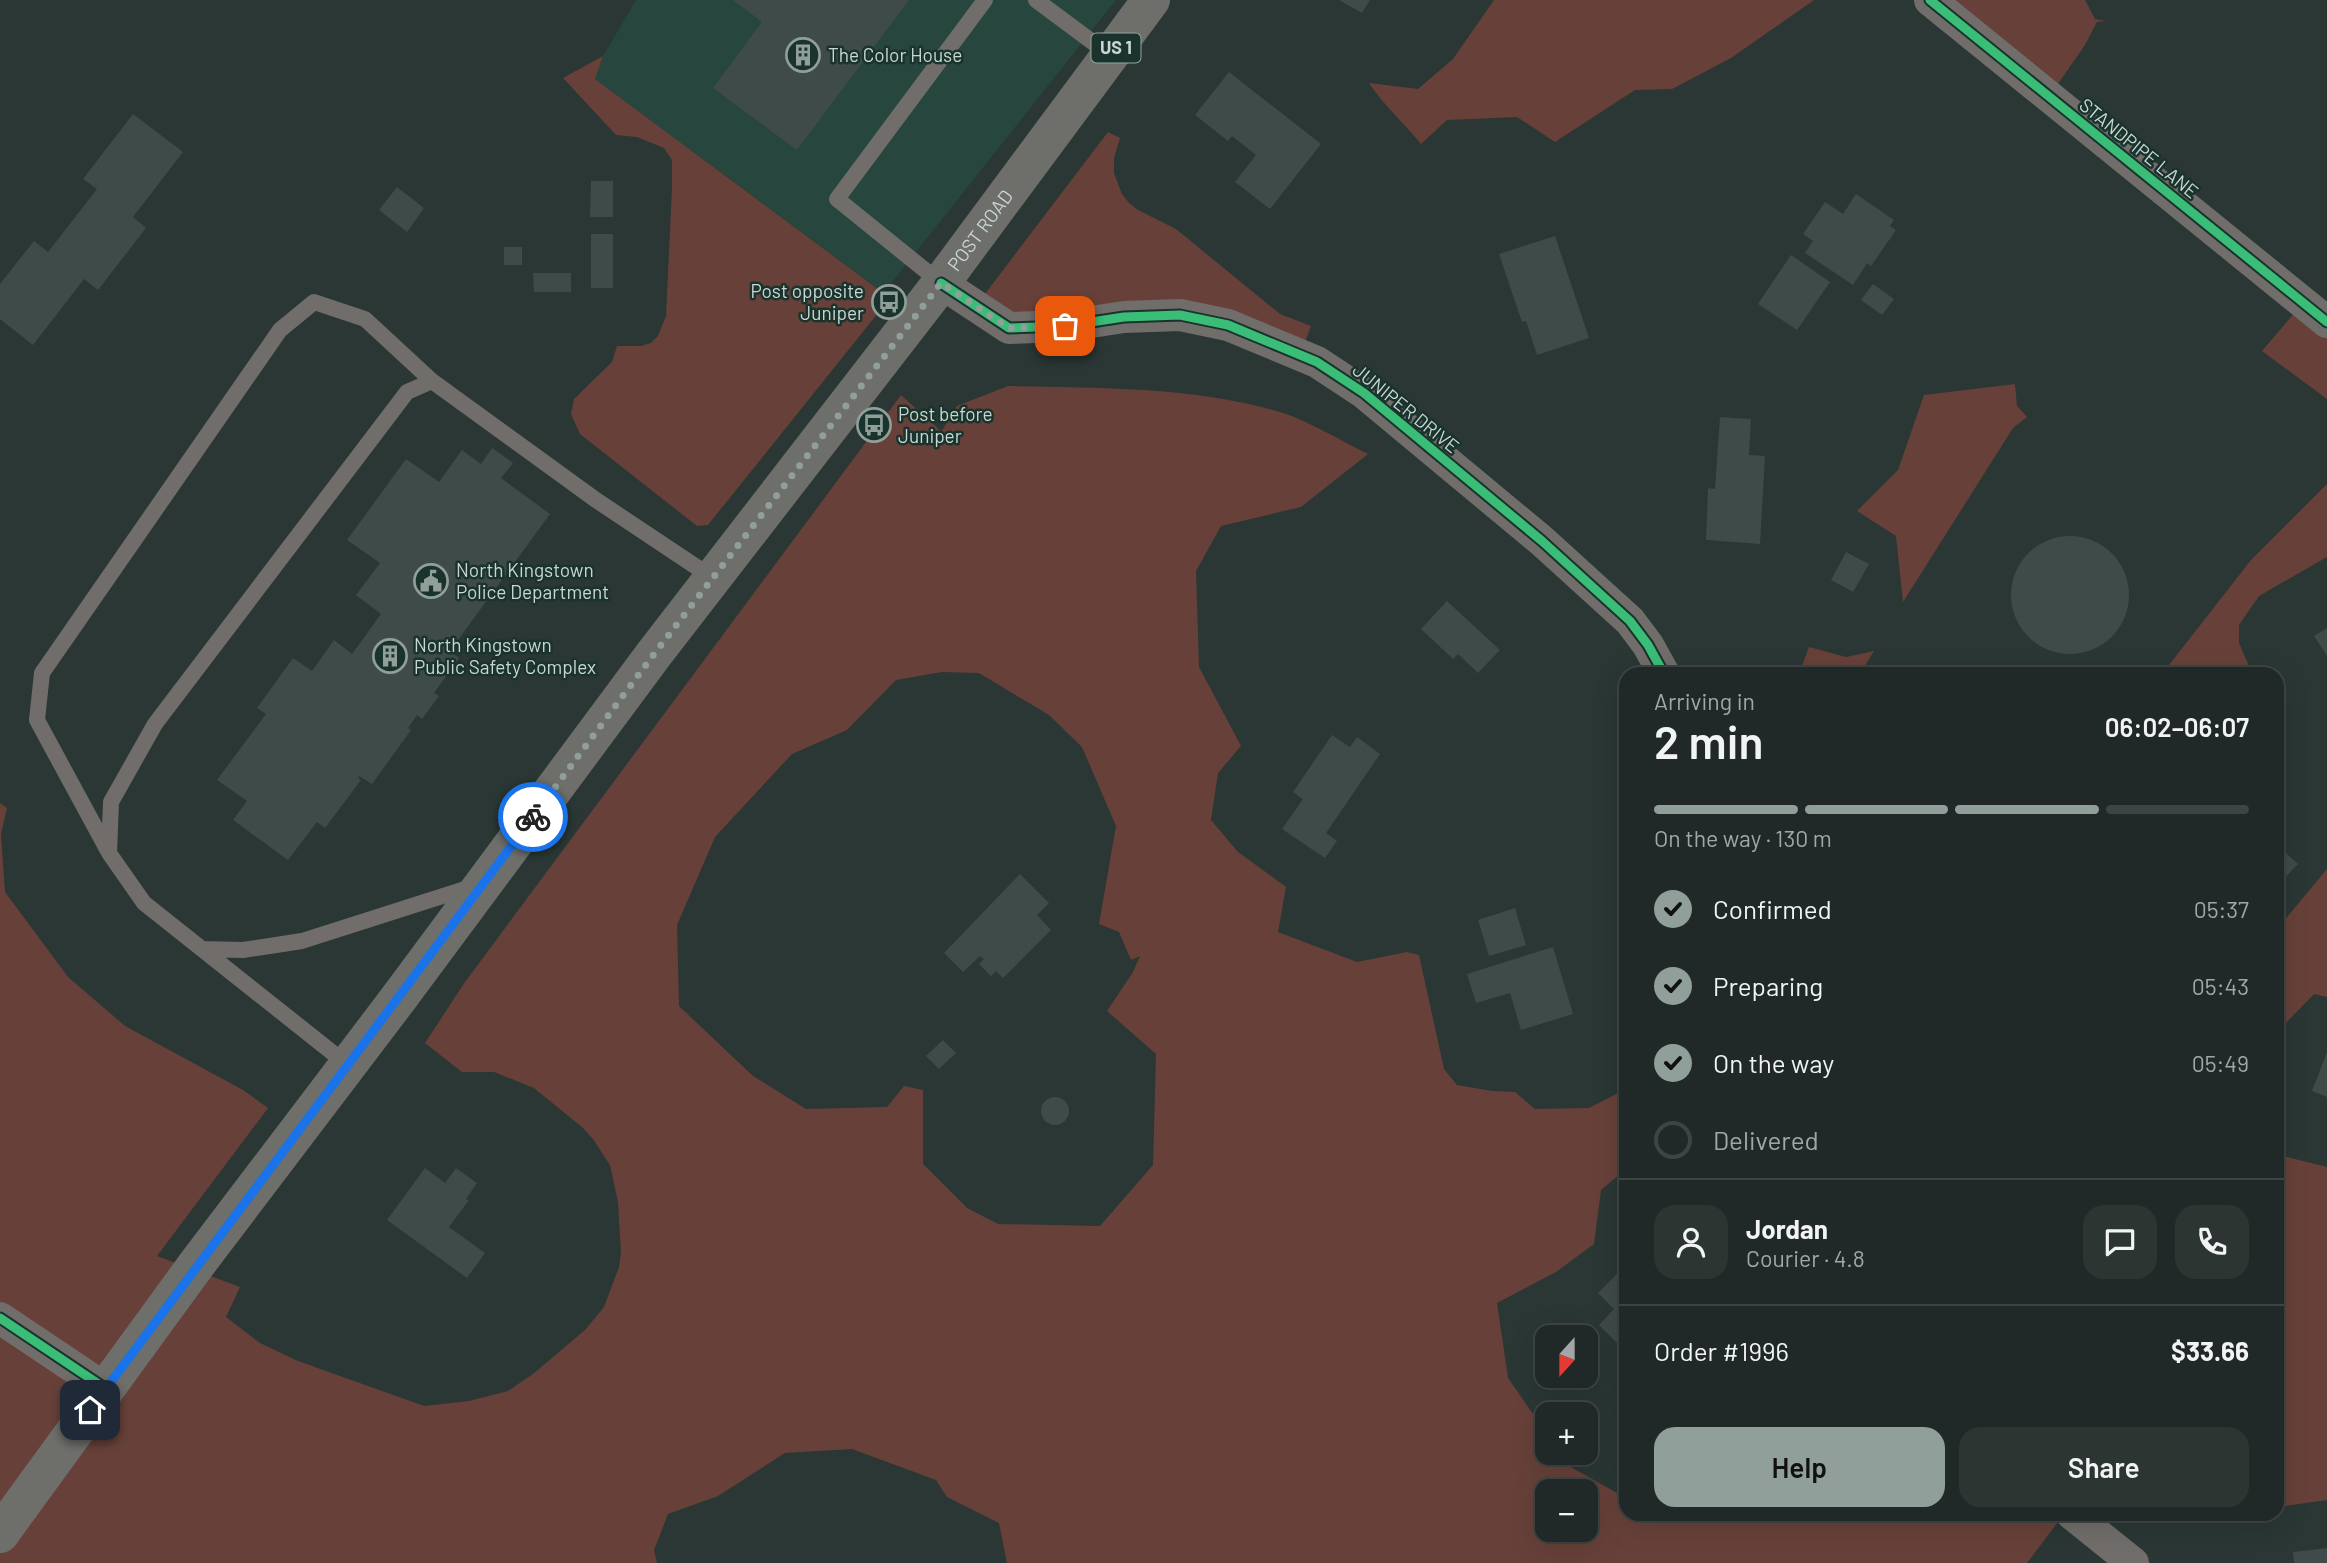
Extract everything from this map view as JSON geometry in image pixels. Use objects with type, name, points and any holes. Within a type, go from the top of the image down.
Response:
[{"type":"main road","name":"POST ROAD","points":[[0,1534],[654,654],[941,283],[1151,0]]},
{"type":"street","name":"STANDPIPE LANE","points":[[1930,0],[2327,322]]},
{"type":"street","name":"JUNIPER DRIVE","points":[[941,283],[1009,328],[1065,326],[1124,317],[1180,315],[1228,325],[1317,362],[1364,393],[1542,541],[1630,621],[1660,667]]},
{"type":"street","points":[[0,1318],[106,1388]]},
{"type":"street","points":[[2081,1521],[2133,1563]]},
{"type":"lane","points":[[941,283],[838,199],[985,0]]},
{"type":"lane","points":[[1036,0],[1111,55]]},
{"type":"lane","points":[[348,1065],[144,903],[109,853],[37,720],[42,673],[280,330],[314,302],[365,319],[432,381],[596,500],[713,578]]},
{"type":"lane","points":[[109,853],[111,802],[155,724],[407,392],[432,381]]},
{"type":"lane","points":[[202,949],[243,950],[302,941],[483,883]]},
{"type":"shaded area","points":[[636,0],[1116,0],[893,281],[880,290],[595,79],[603,56]]},
{"type":"shaded area","points":[[1494,0],[1814,0],[1731,58],[1672,89],[1635,90],[1555,142],[1517,117],[1447,120],[1421,144],[1369,83],[1418,89],[1453,59]]},
{"type":"shaded area","points":[[1946,0],[2085,0],[2095,19],[2106,21],[2097,22],[2085,45],[2055,88]]},
{"type":"shaded area","points":[[603,56],[595,79],[890,298],[708,525],[697,526],[580,434],[571,414],[574,399],[612,362],[617,346],[641,346],[651,343],[658,336],[666,316],[672,160],[664,148],[637,137],[616,135],[563,78]]},
{"type":"shaded area","points":[[1108,132],[1120,138],[1114,158],[1114,173],[1122,194],[1129,203],[1176,229],[1280,314],[1311,326],[1300,356],[1195,321],[969,315]]},
{"type":"shaded area","points":[[2302,304],[2327,306],[2327,399],[2262,351]]},
{"type":"shaded area","points":[[2015,384],[2017,406],[2027,417],[2013,428],[1903,602],[1896,536],[1857,511],[1898,470],[1924,395]]},
{"type":"shaded area","points":[[1008,386],[1111,388],[1213,397],[1280,412],[1313,425],[1368,454],[1301,507],[1221,526],[1196,571],[1199,667],[1241,746],[1218,773],[1211,820],[1238,852],[1286,887],[1278,932],[1357,962],[1407,952],[1419,955],[1444,1069],[1457,1085],[1515,1092],[1535,1109],[1589,1108],[1619,1093],[1619,1175],[1601,1190],[1594,1244],[1556,1272],[1497,1303],[1508,1378],[1535,1417],[1535,1465],[1568,1465],[1592,1479],[1535,1479],[1535,1542],[1598,1542],[1598,1482],[1619,1494],[1619,1521],[2059,1521],[2027,1563],[1007,1563],[999,1523],[947,1497],[936,1480],[852,1449],[785,1453],[718,1496],[668,1514],[654,1550],[657,1563],[0,1563],[0,803],[7,808],[1,834],[5,892],[68,977],[125,1026],[243,1090],[268,1108],[157,1256],[240,1287],[226,1317],[260,1343],[298,1361],[424,1406],[469,1401],[508,1391],[533,1374],[585,1330],[604,1307],[619,1267],[621,1253],[618,1202],[610,1165],[583,1128],[534,1088],[494,1072],[462,1072],[425,1043],[465,982],[901,395],[941,431],[940,434],[957,406]],"holes":[[[942,672],[979,673],[1049,715],[1082,747],[1116,826],[1099,924],[1119,932],[1131,960],[1140,956],[1133,972],[1107,1011],[1156,1054],[1153,1165],[1100,1226],[998,1224],[967,1208],[923,1164],[923,1090],[904,1086],[887,1107],[806,1109],[753,1076],[679,1006],[677,925],[715,837],[792,754],[847,730],[896,680]]]},
{"type":"shaded area","points":[[2327,484],[2327,557],[2259,596],[2239,625],[2239,643],[2247,667],[2167,667],[2251,560]]},
{"type":"shaded area","points":[[1809,647],[1846,657],[1874,651],[1864,667],[1802,667]]},
{"type":"shaded area","points":[[2327,869],[2327,997],[2314,994],[2284,1025],[2284,921]]},
{"type":"shaded area","points":[[2284,1156],[2327,1167],[2327,1500],[2284,1506]]},
{"type":"building","name":"The Color House","points":[[733,0],[909,0],[797,150],[713,88],[762,22]]},
{"type":"building","points":[[1339,0],[1370,0],[1362,13]]},
{"type":"building","points":[[1229,72],[1321,144],[1270,209],[1235,182],[1256,155],[1232,136],[1228,141],[1195,115]]},
{"type":"building","points":[[133,114],[183,152],[133,217],[146,228],[98,290],[84,279],[33,345],[0,319],[0,284],[34,241],[48,252],[97,189],[83,179]]},
{"type":"building","points":[[591,181],[613,181],[613,217],[590,217]]},
{"type":"building","points":[[397,187],[424,208],[407,232],[379,210]]},
{"type":"building","points":[[1856,194],[1894,220],[1890,226],[1896,230],[1871,266],[1867,263],[1853,285],[1805,253],[1813,241],[1803,234],[1825,202],[1843,214]]},
{"type":"building","points":[[591,234],[613,234],[613,288],[591,288]]},
{"type":"building","points":[[1555,236],[1589,338],[1537,355],[1526,321],[1522,322],[1499,254]]},
{"type":"building","points":[[504,247],[522,247],[522,265],[504,265]]},
{"type":"building","points":[[1791,255],[1830,282],[1797,330],[1758,304]]},
{"type":"building","points":[[533,273],[571,273],[571,292],[534,292]]},
{"type":"building","points":[[1873,284],[1894,299],[1882,315],[1861,300]]},
{"type":"building","points":[[1720,417],[1751,419],[1749,455],[1765,456],[1760,544],[1706,540],[1708,488],[1715,489]]},
{"type":"building","name":"North Kingstown Public Safety Complex","points":[[492,448],[513,463],[501,478],[550,514],[450,651],[459,658],[434,693],[439,696],[422,719],[417,715],[408,728],[411,730],[372,784],[359,776],[361,780],[325,828],[317,822],[288,860],[233,820],[247,801],[217,780],[266,714],[257,708],[293,658],[312,671],[334,640],[352,654],[381,614],[356,595],[380,563],[347,540],[406,459],[439,482],[462,450],[481,464]]},
{"type":"building","points":[[2070,536],[2093,541],[2112,553],[2124,572],[2129,595],[2124,618],[2112,637],[2093,649],[2070,654],[2047,649],[2028,637],[2016,618],[2011,595],[2016,572],[2028,553],[2047,541]]},
{"type":"building","points":[[1846,552],[1869,564],[1853,592],[1831,580]]},
{"type":"building","points":[[1447,601],[1500,650],[1478,673],[1458,654],[1453,659],[1421,629]]},
{"type":"building","points":[[2327,628],[2327,656],[2314,636]]},
{"type":"building","points":[[1332,735],[1350,747],[1357,737],[1380,754],[1326,833],[1337,841],[1325,858],[1282,829],[1303,799],[1293,792]]},
{"type":"building","points":[[2284,851],[2298,864],[2284,879]]},
{"type":"building","points":[[1020,874],[1049,903],[1037,915],[1051,930],[1003,978],[996,971],[991,976],[979,964],[984,959],[980,956],[963,972],[944,953]]},
{"type":"building","points":[[1515,908],[1526,945],[1489,956],[1478,920]]},
{"type":"building","points":[[1553,947],[1573,1014],[1521,1030],[1510,993],[1476,1003],[1467,974]]},
{"type":"building","points":[[943,1040],[956,1053],[939,1069],[926,1056]]},
{"type":"building","points":[[2327,1052],[2327,1097],[2312,1091]]},
{"type":"building","points":[[1055,1097],[1065,1101],[1069,1111],[1065,1121],[1055,1125],[1045,1121],[1041,1111],[1045,1101]]},
{"type":"building","points":[[425,1168],[445,1183],[456,1168],[477,1183],[466,1199],[469,1200],[449,1227],[485,1253],[467,1278],[387,1220]]},
{"type":"building","points":[[1619,1272],[1619,1345],[1599,1325],[1614,1309],[1598,1293]]},
{"type":"building","points":[[2327,1548],[2327,1563],[2294,1563],[2293,1552]]},
{"type":"cycle path","points":[[1930,0],[2327,322]]},
{"type":"cycle path","points":[[941,283],[1009,328],[1065,326],[1124,317],[1180,315],[1228,325],[1317,362],[1364,393],[1542,541],[1630,621],[1660,667]]},
{"type":"cycle path","points":[[0,1318],[106,1389]]},
{"type":"way so far","points":[[533,817],[654,654],[941,283],[1009,328],[1065,326]]},
{"type":"place","name":"The Color House","points":[[803,55]]},
{"type":"place","name":"Post opposite Juniper","points":[[889,302]]},
{"type":"place","name":"Post before Juniper","points":[[874,425]]},
{"type":"place","name":"North Kingstown Police Department","points":[[431,581]]},
{"type":"place","name":"North Kingstown Public Safety Complex","points":[[390,656]]},
{"type":"route","points":[[90,1410],[533,817]]}]
